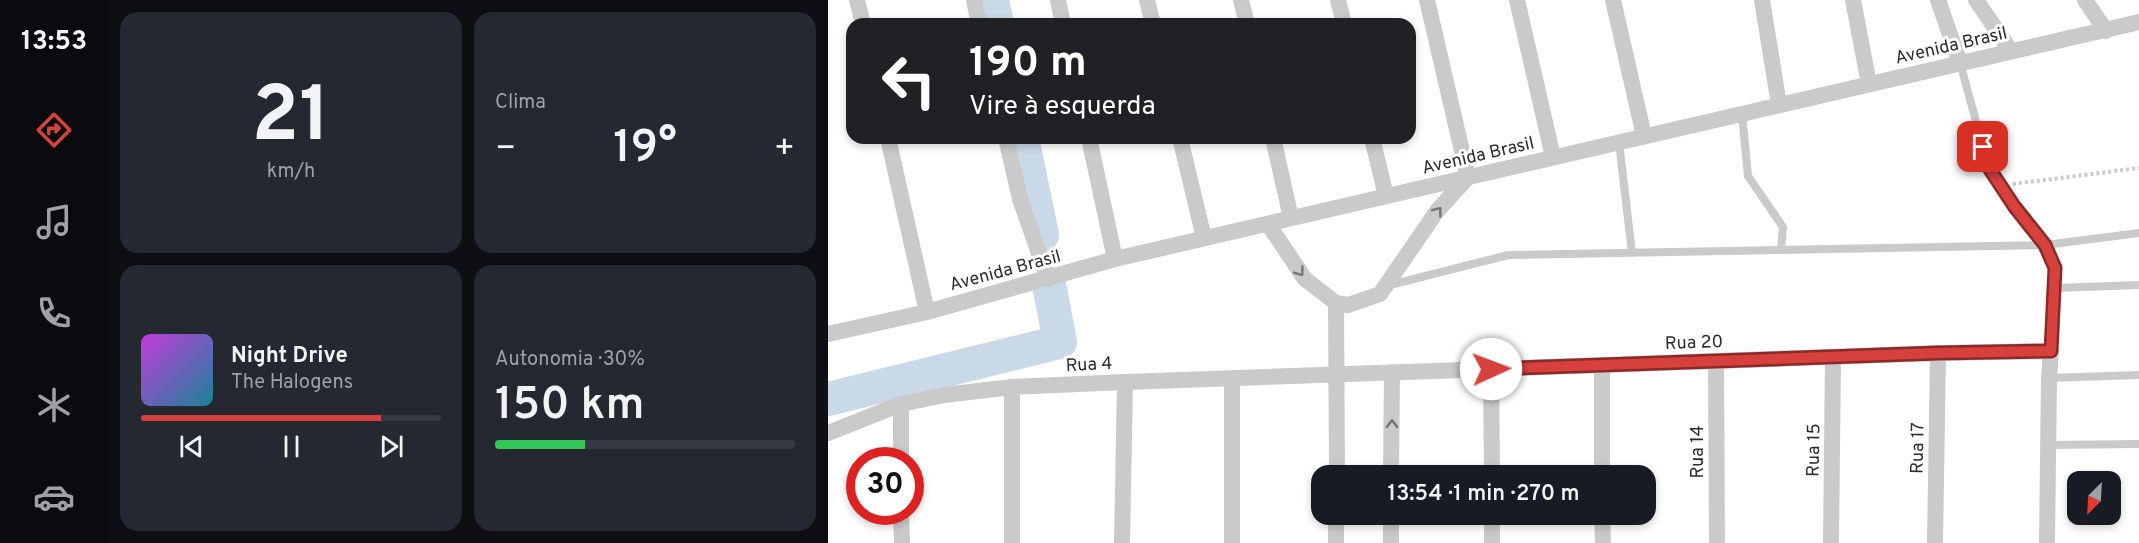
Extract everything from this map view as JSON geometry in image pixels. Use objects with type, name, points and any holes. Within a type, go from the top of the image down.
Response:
[{"type":"street","points":[[857,0],[862,18]]},
{"type":"street","points":[[974,0],[978,18]]},
{"type":"street","points":[[1058,0],[1062,18]]},
{"type":"street","points":[[1148,0],[1152,18]]},
{"type":"street","points":[[1241,0],[1246,18]]},
{"type":"street","points":[[1338,0],[1342,18]]},
{"type":"street","points":[[1268,224],[1305,279],[1336,303],[1348,305],[1380,294],[1437,211],[1468,177],[1427,0]]},
{"type":"street","points":[[1517,0],[1553,157]]},
{"type":"street","points":[[1613,0],[1644,136]]},
{"type":"street","points":[[1762,0],[1779,105]]},
{"type":"street","points":[[1854,0],[1869,84]]},
{"type":"street","points":[[1938,0],[1960,63]]},
{"type":"street","points":[[1976,0],[2011,51]]},
{"type":"street","points":[[2085,0],[2106,31]]},
{"type":"street","name":"Avenida Brasil","points":[[828,334],[927,312],[1115,259],[2139,22]]},
{"type":"street","points":[[889,144],[927,312]]},
{"type":"street","points":[[1007,144],[1020,199],[1048,279]]},
{"type":"street","points":[[1090,144],[1115,259]]},
{"type":"street","points":[[1181,144],[1204,238]]},
{"type":"street","points":[[1274,144],[1292,218]]},
{"type":"street","points":[[1373,144],[1386,196]]},
{"type":"street","points":[[1336,303],[1338,374],[1336,465]]},
{"type":"street","points":[[2047,543],[2051,351]]},
{"type":"street","name":"Rua 20","points":[[1338,374],[2051,351]]},
{"type":"street","name":"Rua 17","points":[[1935,543],[1938,353]]},
{"type":"street","name":"Rua 15","points":[[1831,543],[1833,357]]},
{"type":"street","name":"Rua 14","points":[[1716,361],[1717,543]]},
{"type":"street","points":[[1602,365],[1602,465]]},
{"type":"street","points":[[1491,369],[1492,465]]},
{"type":"street","points":[[1391,465],[1392,372]]},
{"type":"street","name":"Rua 4","points":[[828,433],[901,404],[944,395],[1012,387],[1338,374]]},
{"type":"street","points":[[1232,378],[1232,543]]},
{"type":"street","points":[[1122,543],[1125,382]]},
{"type":"street","points":[[1012,387],[1012,543]]},
{"type":"street","points":[[901,404],[901,447]]},
{"type":"street","points":[[902,525],[902,543]]},
{"type":"street","points":[[1336,525],[1336,543]]},
{"type":"street","points":[[1391,525],[1391,543]]},
{"type":"street","points":[[1492,525],[1492,543]]},
{"type":"street","points":[[1602,525],[1603,543]]},
{"type":"lane","points":[[1960,63],[1989,168],[2045,245],[2055,268],[2051,351]]},
{"type":"lane","points":[[1742,114],[1748,176],[1783,227],[1781,250]]},
{"type":"lane","points":[[1619,142],[1632,253]]},
{"type":"lane","points":[[1386,286],[1508,255],[2045,245],[2139,233]]},
{"type":"lane","points":[[2055,288],[2139,285]]},
{"type":"lane","points":[[2049,378],[2139,375]]},
{"type":"lane","points":[[2048,445],[2139,444]]},
{"type":"path","points":[[2000,186],[2139,168]]},
{"type":"waterway","points":[[992,0],[996,18]]},
{"type":"waterway","points":[[1023,144],[1042,235]]},
{"type":"waterway","points":[[828,399],[1060,342],[1049,284],[1052,301]]},
{"type":"route","points":[[1491,369],[2051,351],[2055,268],[2045,245],[2014,206],[1989,168],[1983,147]]}]
